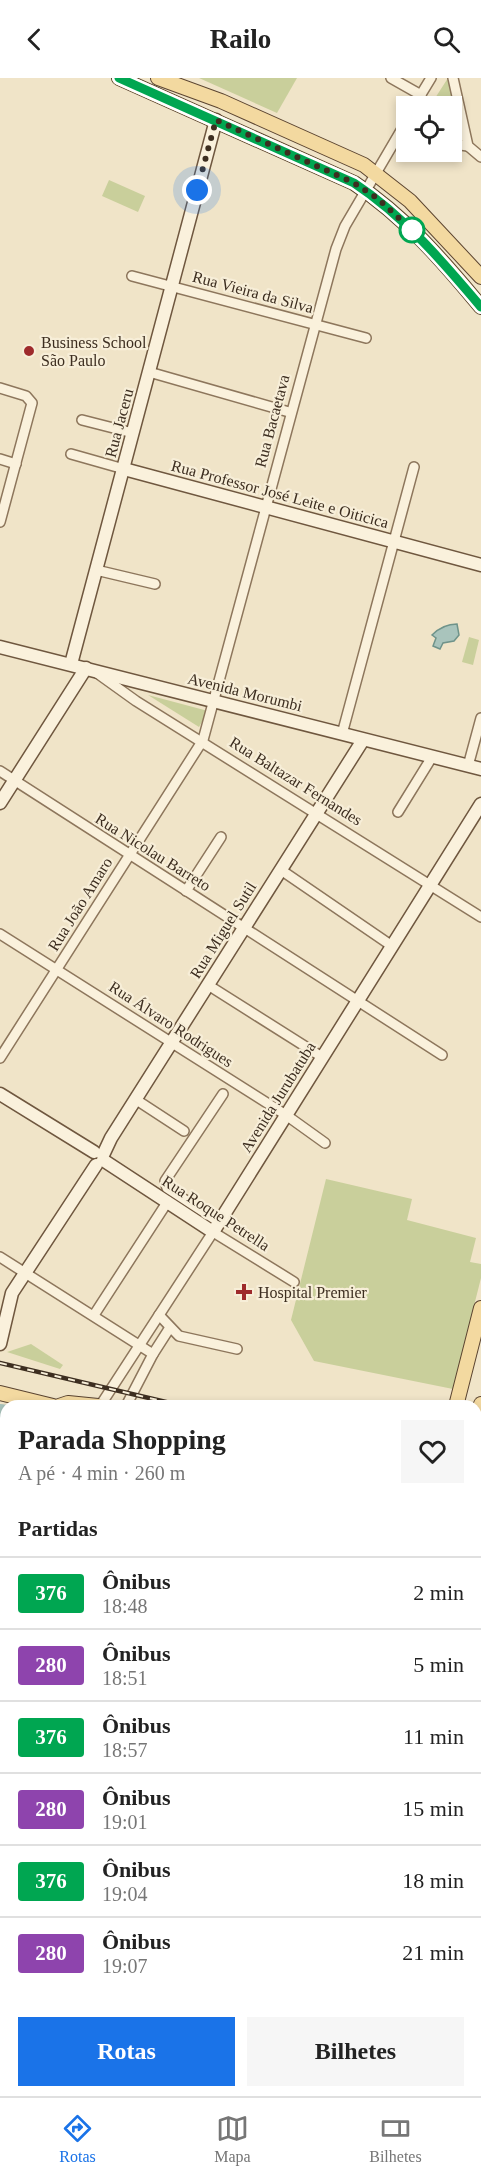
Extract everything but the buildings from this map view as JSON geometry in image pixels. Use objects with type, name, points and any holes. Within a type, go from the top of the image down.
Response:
[{"type":"main road","points":[[119,78],[222,117],[294,135]]},
{"type":"main road","points":[[152,78],[222,117],[366,191],[412,230],[481,307]]},
{"type":"main road","points":[[158,78],[220,101],[364,165],[410,201],[481,277]]},
{"type":"main road","points":[[458,1400],[481,1308]]},
{"type":"main road","points":[[0,1394],[26,1400]]},
{"type":"street","points":[[391,78],[421,95],[431,78]]},
{"type":"street","points":[[453,78],[468,146]]},
{"type":"street","name":"Rua Jaceru","points":[[71,664],[172,287],[222,117]]},
{"type":"street","points":[[462,145],[468,146],[481,157]]},
{"type":"street","name":"Rua Bacaetava","points":[[215,701],[290,412],[336,249],[345,226],[396,147]]},
{"type":"street","name":"Rua Vieira da Silva","points":[[132,276],[366,338]]},
{"type":"street","points":[[149,372],[290,412]]},
{"type":"street","points":[[0,388],[26,396],[32,403],[0,522]]},
{"type":"street","points":[[82,420],[133,433]]},
{"type":"street","name":"Rua Professor José Leite e Oiticica","points":[[71,454],[481,565]]},
{"type":"street","points":[[0,459],[16,464]]},
{"type":"street","points":[[342,735],[414,467]]},
{"type":"street","points":[[96,570],[155,584]]},
{"type":"street","name":"Avenida Morumbi","points":[[0,647],[481,770]]},
{"type":"street","points":[[0,803],[91,670]]},
{"type":"street","name":"Rua Baltazar Fernandes","points":[[91,670],[130,697],[203,740],[481,917]]},
{"type":"street","name":"Rua João Amaro","points":[[0,1058],[203,740],[215,701]]},
{"type":"street","points":[[468,766],[481,718]]},
{"type":"street","name":"Rua Miguel Sutil","points":[[0,1311],[363,740]]},
{"type":"street","points":[[398,812],[432,757]]},
{"type":"street","name":"Rua Nicolau Barreto","points":[[0,771],[442,1055]]},
{"type":"street","name":"Avenida Jurubatuba","points":[[103,1400],[216,1227],[481,804]]},
{"type":"street","points":[[186,891],[221,837]]},
{"type":"street","points":[[281,870],[392,946]]},
{"type":"street","name":"Rua Álvaro Rodrigues","points":[[0,934],[286,1115],[325,1143]]},
{"type":"street","points":[[208,985],[322,1057]]},
{"type":"street","name":"Rua Roque Petrella","points":[[0,1094],[96,1158],[216,1227],[294,1282]]},
{"type":"street","points":[[216,1227],[167,1188],[165,1181],[223,1094]]},
{"type":"street","points":[[135,1099],[184,1131]]},
{"type":"street","points":[[94,1315],[168,1201]]},
{"type":"street","points":[[0,1257],[153,1354]]},
{"type":"street","name":"Rua Miguel Sutil","points":[[0,1344],[12,1293]]},
{"type":"street","points":[[159,1315],[169,1329],[179,1336],[237,1348]]},
{"type":"street","points":[[129,1400],[169,1329]]},
{"type":"green space","points":[[199,78],[297,78],[277,113]]},
{"type":"green space","points":[[448,78],[452,96],[436,96]]},
{"type":"green space","points":[[109,180],[145,196],[138,212],[102,196]]},
{"type":"green space","points":[[469,637],[479,640],[473,665],[462,662]]},
{"type":"green space","points":[[148,695],[208,711],[199,727]]},
{"type":"green space","points":[[326,1179],[412,1199],[407,1220],[476,1238],[470,1262],[481,1264],[481,1278],[453,1389],[314,1361],[291,1320]]},
{"type":"green space","points":[[31,1344],[63,1365],[60,1369],[7,1352]]},
{"type":"water","points":[[457,624],[459,635],[454,641],[443,643],[440,649],[433,646],[436,638],[432,635],[440,628]]},
{"type":"railway","points":[[0,1363],[157,1400]]},
{"type":"bus line","name":"376","points":[[119,78],[354,183],[377,198],[412,230],[481,307]]},
{"type":"place","name":"Business School São Paulo","points":[[29,351]]},
{"type":"place","name":"Hospital Premier","points":[[244,1292]]},
{"type":"route","points":[[197,190],[216,120],[354,183],[377,198],[412,230]]}]
